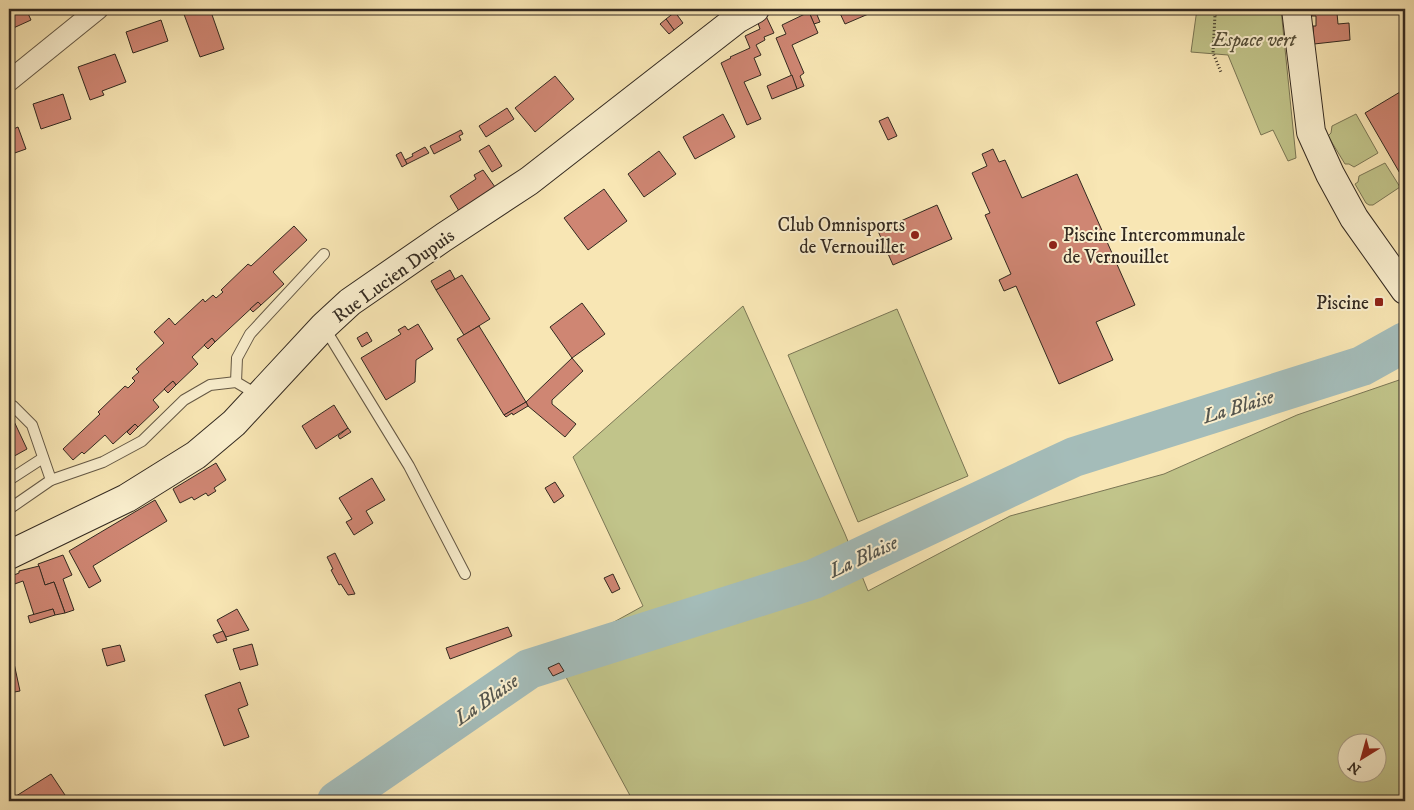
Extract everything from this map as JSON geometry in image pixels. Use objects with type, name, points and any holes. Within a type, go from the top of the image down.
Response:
[{"type":"street","points":[[9,81],[98,9]]},
{"type":"street","name":"Rue Lucien Dupuis","points":[[9,556],[127,498],[196,455],[234,423],[248,389],[350,302],[529,181],[736,19],[755,9]]},
{"type":"street","points":[[1296,9],[1311,132],[1330,174],[1354,218],[1405,290]]},
{"type":"lane","points":[[9,509],[51,480],[102,462],[142,441],[184,400],[210,385],[248,389],[237,358],[250,334],[324,254]]},
{"type":"lane","points":[[324,326],[409,466],[465,574]]},
{"type":"lane","points":[[9,405],[32,425],[51,480]]},
{"type":"lane","points":[[9,480],[43,458]]},
{"type":"path","points":[[1208,9],[1215,15]]},
{"type":"path","points":[[1219,9],[1215,15],[1213,54],[1221,72]]},
{"type":"green space","name":"Espace vert","points":[[1197,9],[1281,9],[1296,158],[1288,161],[1273,130],[1261,135],[1228,55],[1191,52]]},
{"type":"green space","points":[[1356,114],[1378,153],[1354,167],[1345,164],[1328,136],[1331,133],[1332,126]]},
{"type":"green space","points":[[1385,163],[1400,187],[1373,205],[1369,205],[1355,184],[1358,182],[1359,176]]},
{"type":"green space","points":[[743,306],[845,534],[868,591],[1010,516],[1164,474],[1297,415],[1405,378],[1405,801],[633,801],[554,655],[643,606],[573,457]]},
{"type":"green space","points":[[897,309],[968,476],[858,522],[788,355]]},
{"type":"building","points":[[9,9],[26,9],[31,20],[9,30]]},
{"type":"building","points":[[182,9],[210,9],[224,49],[200,57]]},
{"type":"building","points":[[838,9],[880,9],[845,24]]},
{"type":"building","points":[[1311,9],[1339,9],[1340,13],[1337,13],[1338,24],[1349,23],[1350,40],[1314,44],[1313,26],[1316,26],[1316,16],[1312,16]]},
{"type":"building","points":[[815,10],[820,22],[814,24],[809,12]]},
{"type":"building","points":[[675,12],[683,23],[674,30],[666,19]]},
{"type":"building","points":[[809,12],[818,33],[792,45],[804,73],[800,76],[804,86],[797,89],[776,38],[786,34],[782,25]]},
{"type":"building","points":[[766,16],[774,33],[764,37],[765,40],[756,45],[761,55],[754,58],[761,75],[744,82],[761,119],[747,125],[721,63],[750,48],[745,36],[760,29],[757,20]]},
{"type":"building","points":[[666,19],[674,30],[669,34],[660,24]]},
{"type":"building","points":[[161,20],[168,41],[133,53],[126,32]]},
{"type":"building","points":[[115,54],[126,82],[102,91],[104,95],[90,100],[78,67]]},
{"type":"building","points":[[792,75],[797,89],[772,99],[767,86]]},
{"type":"building","points":[[555,76],[574,99],[535,132],[515,108]]},
{"type":"building","points":[[1405,89],[1405,182],[1365,113]]},
{"type":"building","points":[[63,94],[71,119],[41,129],[33,104]]},
{"type":"building","points":[[507,108],[514,119],[486,137],[479,126]]},
{"type":"building","points":[[723,114],[735,137],[695,159],[683,137]]},
{"type":"building","points":[[888,117],[897,136],[888,140],[879,121]]},
{"type":"building","points":[[18,127],[26,149],[9,155],[9,131]]},
{"type":"building","points":[[461,130],[463,134],[459,136],[461,140],[434,154],[430,146]]},
{"type":"building","points":[[489,145],[502,166],[492,172],[479,151]]},
{"type":"building","points":[[425,147],[429,153],[407,164],[405,160]]},
{"type":"building","name":"Piscine Intercommunale de Vernouillet","points":[[993,149],[999,162],[1005,160],[1022,198],[1077,174],[1135,305],[1096,322],[1113,360],[1059,384],[1016,286],[1004,291],[999,280],[1011,274],[985,215],[990,213],[972,173],[987,166],[982,154]]},
{"type":"building","points":[[659,151],[676,174],[644,197],[628,174]]},
{"type":"building","points":[[401,152],[407,164],[402,167],[396,155]]},
{"type":"building","points":[[483,170],[495,187],[459,211],[450,196],[476,179],[474,175]]},
{"type":"building","points":[[604,189],[627,221],[588,250],[564,218]]},
{"type":"building","name":"Club Omnisports de Vernouillet","points":[[937,205],[952,239],[893,265],[878,231]]},
{"type":"building","points":[[294,226],[307,240],[273,272],[284,284],[261,305],[258,302],[215,342],[212,338],[192,357],[198,364],[176,385],[173,381],[153,400],[159,407],[138,427],[135,424],[113,444],[105,435],[84,454],[82,452],[73,460],[63,449],[100,414],[98,412],[125,386],[128,388],[135,381],[132,378],[139,372],[136,369],[164,343],[154,332],[169,318],[175,325],[203,299],[205,302],[213,295],[216,298],[223,292],[221,290],[248,264],[251,266]]},
{"type":"building","points":[[450,270],[455,279],[436,290],[431,281]]},
{"type":"building","points":[[462,275],[490,319],[464,335],[436,290]]},
{"type":"building","points":[[258,302],[261,305],[253,312],[250,309]]},
{"type":"building","points":[[582,303],[605,334],[572,358],[550,327]]},
{"type":"building","points":[[418,324],[433,349],[416,360],[415,382],[386,400],[361,358],[401,334],[398,330],[405,326],[408,330]]},
{"type":"building","points":[[479,326],[526,402],[504,415],[457,339]]},
{"type":"building","points":[[367,332],[372,341],[362,347],[357,338]]},
{"type":"building","points":[[212,338],[215,342],[208,349],[204,345]]},
{"type":"building","points":[[572,358],[583,371],[552,400],[552,404],[576,424],[565,437],[528,406],[526,402]]},
{"type":"building","points":[[173,381],[176,385],[168,393],[164,389]]},
{"type":"building","points":[[526,402],[528,406],[513,415],[512,413],[506,417],[504,415]]},
{"type":"building","points":[[334,405],[348,428],[316,449],[302,426]]},
{"type":"building","points":[[11,415],[27,449],[9,459],[9,417]]},
{"type":"building","points":[[135,424],[138,427],[130,435],[127,432]]},
{"type":"building","points":[[348,428],[351,432],[340,439],[338,436]]},
{"type":"building","points":[[216,463],[226,480],[214,488],[216,491],[208,496],[206,493],[194,500],[192,497],[180,503],[173,489]]},
{"type":"building","points":[[372,478],[385,500],[366,511],[373,523],[354,535],[346,522],[352,519],[339,498]]},
{"type":"building","points":[[555,482],[564,496],[554,503],[545,488]]},
{"type":"building","points":[[155,500],[167,521],[93,566],[101,581],[89,588],[69,551]]},
{"type":"building","points":[[335,553],[355,594],[348,595],[341,584],[339,585],[331,570],[333,569],[327,557]]},
{"type":"building","points":[[63,555],[72,575],[63,579],[74,610],[65,613],[54,582],[45,585],[38,564]]},
{"type":"building","points":[[39,566],[45,585],[54,582],[65,613],[55,615],[53,609],[34,615],[23,581],[9,586],[9,577],[19,573],[19,571]]},
{"type":"building","points":[[613,574],[620,589],[612,593],[604,578]]},
{"type":"building","points":[[53,609],[55,615],[30,623],[28,616]]},
{"type":"building","points":[[237,609],[249,630],[226,637],[217,620]]},
{"type":"building","points":[[508,627],[512,636],[450,659],[446,648]]},
{"type":"building","points":[[223,631],[227,640],[217,643],[213,635]]},
{"type":"building","points":[[252,644],[258,665],[240,670],[233,649]]},
{"type":"building","points":[[120,645],[125,661],[107,666],[102,649]]},
{"type":"building","points":[[12,654],[20,691],[9,693],[9,655]]},
{"type":"building","points":[[559,663],[564,671],[553,676],[548,668]]},
{"type":"building","points":[[240,682],[248,705],[238,709],[249,737],[224,746],[205,695]]},
{"type":"building","points":[[51,774],[69,801],[15,801],[13,798]]},
{"type":"waterway","name":"La Blaise","points":[[337,801],[529,669],[814,579],[1074,457],[1362,366],[1405,342]]},
{"type":"place","name":"Club Omnisports de Vernouillet","points":[[915,235]]},
{"type":"place","name":"Piscine Intercommunale de Vernouillet","points":[[1053,245]]},
{"type":"place","name":"Piscine","points":[[1379,302]]}]
